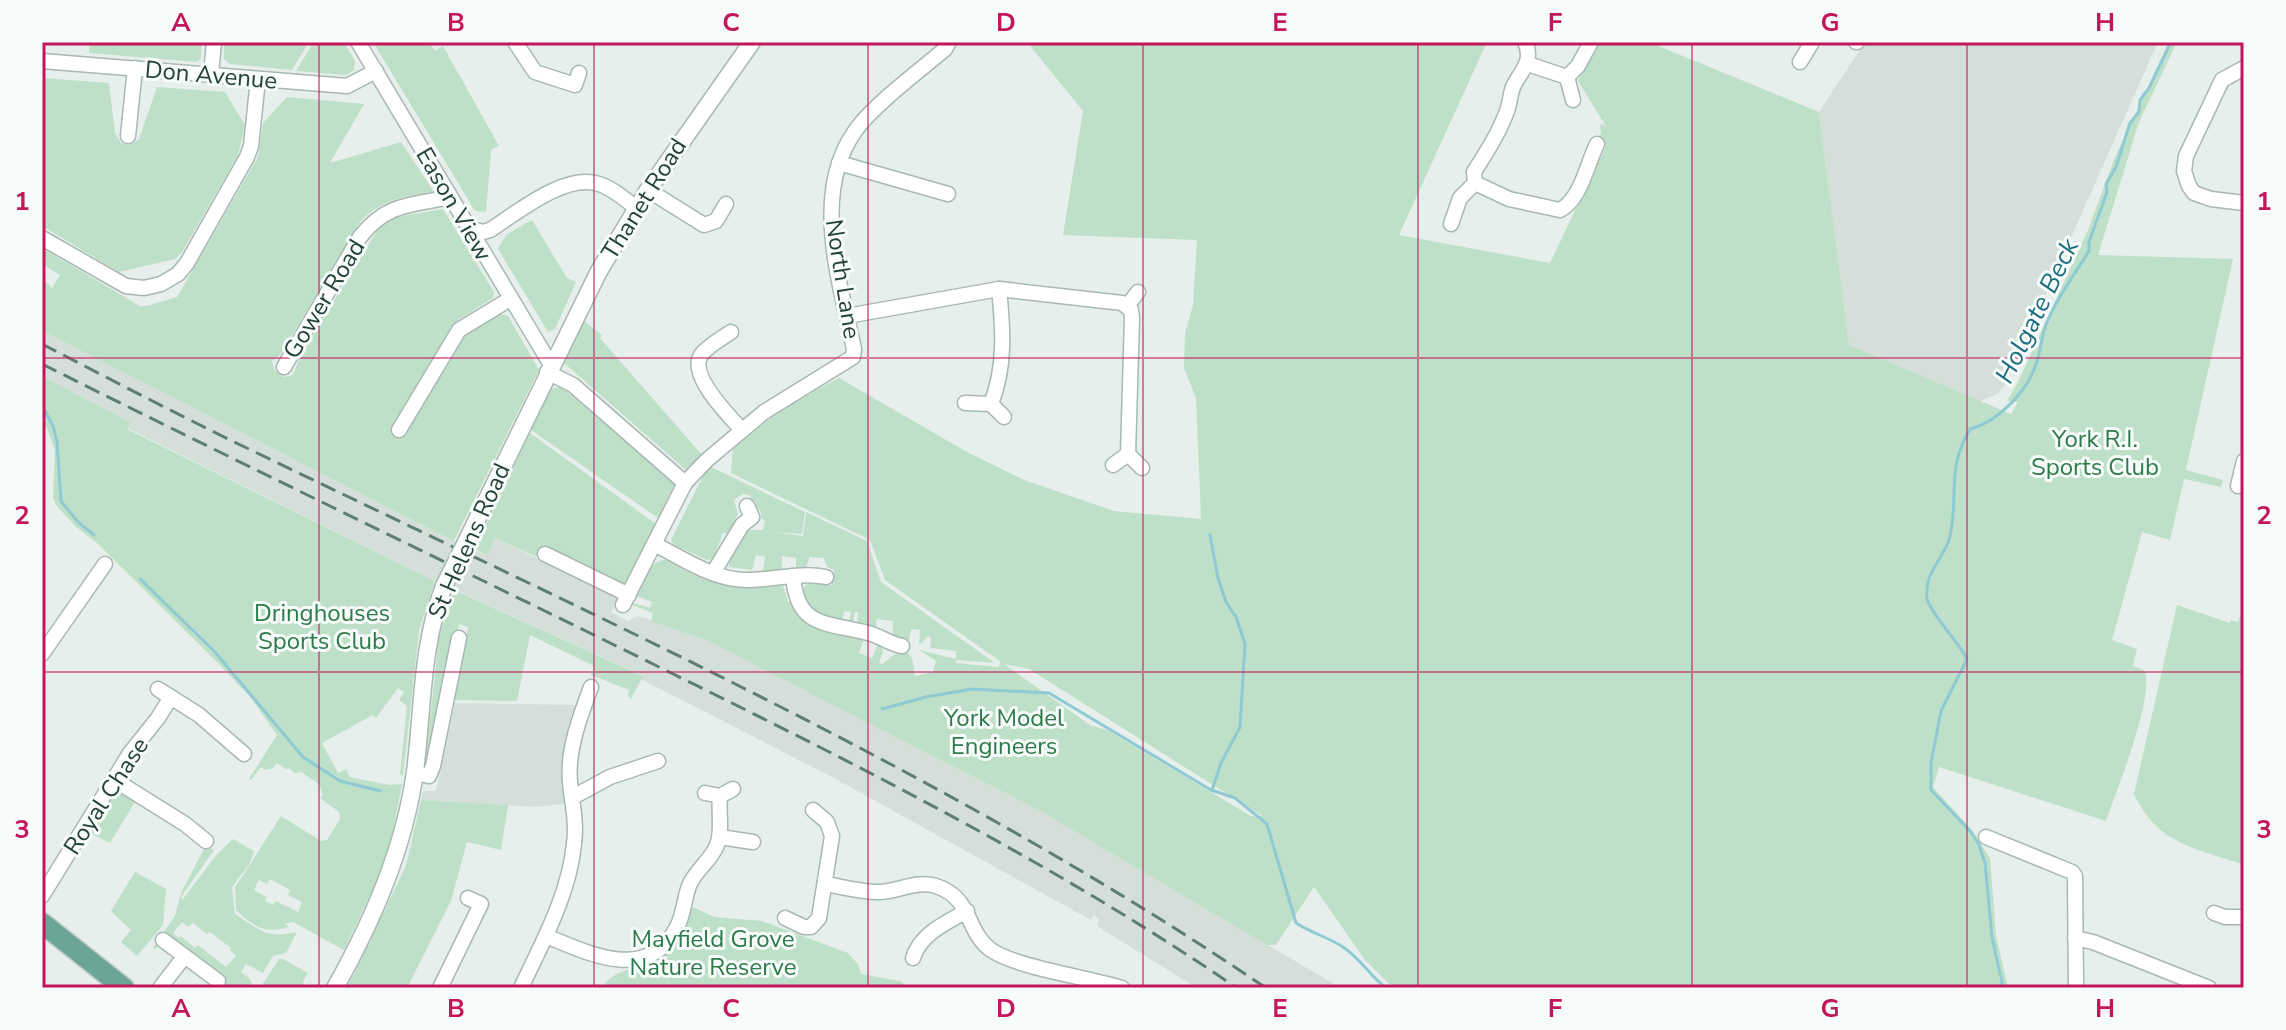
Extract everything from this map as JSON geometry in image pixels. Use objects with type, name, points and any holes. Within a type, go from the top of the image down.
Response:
[{"type":"main road","points":[[42,923],[103,981],[124,988]]},
{"type":"street","points":[[211,74],[214,42]]},
{"type":"street","name":"Eason View","points":[[358,42],[472,229],[549,369]]},
{"type":"street","points":[[515,42],[535,72],[575,86]]},
{"type":"street","name":"Thanet Road","points":[[549,369],[599,271],[636,208],[751,42]]},
{"type":"street","name":"North Lane","points":[[545,554],[626,600],[685,483],[742,430],[780,401],[853,357],[832,224],[833,186],[839,163],[864,119],[945,49],[949,42]]},
{"type":"street","points":[[1475,183],[1474,172],[1486,155],[1507,110],[1515,82],[1528,64],[1525,42]]},
{"type":"street","points":[[1567,77],[1578,66],[1591,42]]},
{"type":"street","points":[[1800,62],[1811,43]]},
{"type":"street","name":"Don Avenue","points":[[42,61],[347,86],[376,71]]},
{"type":"street","points":[[1528,64],[1567,77]]},
{"type":"street","points":[[128,136],[135,68]]},
{"type":"street","points":[[2244,68],[2222,80],[2186,156],[2184,171],[2194,193],[2211,199],[2244,203]]},
{"type":"street","points":[[1567,77],[1573,100]]},
{"type":"street","points":[[42,238],[126,286],[144,288],[169,280],[187,263],[247,157],[251,146],[258,79]]},
{"type":"street","points":[[1475,183],[1509,199],[1560,210],[1568,206],[1574,197],[1597,144]]},
{"type":"street","points":[[839,163],[948,194]]},
{"type":"street","points":[[472,229],[490,230],[561,187],[575,182],[601,184],[636,208]]},
{"type":"street","points":[[1451,224],[1460,198],[1475,183]]},
{"type":"street","points":[[648,190],[704,225],[716,221],[726,204]]},
{"type":"street","name":"Gower Road","points":[[284,367],[360,237],[373,221],[387,211],[451,197]]},
{"type":"street","points":[[991,404],[998,387],[1004,339],[999,289]]},
{"type":"street","points":[[847,316],[999,289],[1114,301],[1127,306],[1132,318],[1128,454],[1142,468]]},
{"type":"street","points":[[1127,306],[1138,292]]},
{"type":"street","points":[[399,430],[459,330],[510,299]]},
{"type":"street","points":[[731,332],[703,353],[698,369],[719,404],[742,430]]},
{"type":"street","points":[[549,369],[573,385],[685,483]]},
{"type":"street","name":"St Helens Road","points":[[335,988],[396,859],[415,773],[428,637],[444,586],[549,369]]},
{"type":"street","points":[[965,403],[991,404],[1004,417]]},
{"type":"street","points":[[1113,465],[1128,454]]},
{"type":"street","points":[[2237,486],[2244,461]]},
{"type":"street","points":[[713,573],[742,525],[752,517],[747,506]]},
{"type":"street","points":[[654,544],[713,573],[746,580],[819,572]]},
{"type":"street","points":[[42,654],[105,564]]},
{"type":"street","points":[[793,576],[797,601],[808,616],[822,623],[881,637],[891,644],[902,646]]},
{"type":"street","name":"St Helens Road","points":[[415,773],[429,776],[433,766],[459,638]]},
{"type":"street","points":[[521,988],[546,936],[572,859],[575,820],[570,783],[571,752],[591,687]]},
{"type":"street","name":"Royal Chase","points":[[42,896],[165,693],[199,715],[244,754]]},
{"type":"street","points":[[573,797],[610,777],[658,761]]},
{"type":"street","points":[[113,779],[185,824],[206,841]]},
{"type":"street","points":[[546,936],[612,960],[638,959],[669,940],[678,927],[691,880],[712,854],[720,837],[719,793]]},
{"type":"street","points":[[785,918],[804,927],[816,923],[838,836],[813,810]]},
{"type":"street","points":[[720,837],[753,842]]},
{"type":"street","points":[[1986,837],[2072,872],[2075,876],[2076,988]]},
{"type":"street","points":[[826,884],[882,892],[928,884],[948,891],[967,911],[979,937],[992,951],[1065,981],[1122,988]]},
{"type":"street","points":[[440,988],[481,904],[468,898]]},
{"type":"street","points":[[913,958],[917,946],[936,929],[967,911]]},
{"type":"street","points":[[2214,913],[2225,917],[2244,917]]},
{"type":"street","points":[[2075,938],[2093,942],[2209,988]]},
{"type":"street","points":[[163,940],[218,981]]},
{"type":"street","points":[[160,988],[184,957]]},
{"type":"shaded area","points":[[1865,42],[2158,42],[2006,384],[1999,393],[1981,401],[1849,345],[1819,112]]},
{"type":"shaded area","points":[[42,331],[454,541],[486,555],[495,538],[618,598],[611,612],[627,621],[639,616],[708,641],[870,722],[1037,809],[1341,988],[1197,988],[1097,926],[1099,919],[1094,915],[1091,920],[834,778],[641,679],[642,675],[435,581],[127,428],[129,422],[42,376]]},
{"type":"shaded area","points":[[455,703],[577,705],[562,757],[562,782],[569,803],[537,807],[421,800],[423,791],[436,791]]},
{"type":"green space","points":[[90,42],[202,42],[201,58],[197,62],[89,53]]},
{"type":"green space","points":[[224,42],[309,42],[292,70],[230,64],[224,59]]},
{"type":"green space","points":[[314,42],[344,42],[355,61],[354,70],[346,75],[296,71]]},
{"type":"green space","points":[[373,42],[429,42],[435,51],[443,46],[499,146],[491,150],[486,212],[475,211]]},
{"type":"green space","points":[[1027,42],[1487,42],[1399,235],[1550,263],[1606,146],[1597,142],[1600,125],[1607,128],[1578,81],[1601,42],[1649,42],[1819,112],[1849,345],[2011,414],[2018,402],[2007,401],[2088,230],[2115,157],[2169,42],[2177,42],[2139,122],[2098,255],[2233,259],[2186,470],[2223,480],[2221,487],[2184,479],[2170,540],[2142,532],[2112,640],[2137,649],[2133,666],[2144,670],[2145,700],[2106,821],[1939,767],[1933,787],[1971,829],[1990,858],[1996,936],[2008,988],[1393,988],[1365,960],[1314,887],[1276,945],[1267,945],[1037,809],[708,641],[651,621],[653,613],[630,604],[650,608],[652,602],[637,596],[652,567],[668,560],[727,585],[783,586],[788,602],[793,602],[814,623],[865,636],[859,653],[872,658],[878,644],[883,652],[879,663],[882,664],[895,654],[907,652],[912,658],[915,676],[933,672],[936,661],[919,650],[956,659],[956,651],[930,648],[929,636],[919,645],[920,630],[911,629],[909,641],[893,636],[893,621],[877,619],[875,631],[857,626],[858,612],[855,612],[853,622],[849,621],[851,612],[844,611],[843,619],[838,622],[813,613],[799,591],[809,583],[832,585],[834,570],[827,567],[824,558],[810,557],[806,567],[796,569],[796,558],[782,556],[782,569],[763,571],[765,557],[756,555],[752,570],[729,567],[729,560],[726,559],[736,542],[741,544],[748,530],[763,530],[765,520],[749,495],[743,494],[734,500],[738,514],[728,533],[723,533],[713,559],[707,560],[674,545],[671,540],[704,474],[711,467],[805,512],[802,534],[772,532],[803,536],[806,512],[867,541],[881,582],[995,663],[956,660],[956,663],[998,667],[1001,662],[885,580],[870,540],[731,473],[733,447],[785,407],[839,378],[967,452],[1024,480],[1114,511],[1201,519],[1196,398],[1184,368],[1185,333],[1193,305],[1197,240],[1063,235],[1083,111]],"holes":[[[1004,664],[1029,669],[1262,816],[1251,816],[1107,730],[1090,725]]]},
{"type":"green space","points":[[42,78],[109,83],[115,133],[121,143],[130,145],[139,139],[157,87],[225,92],[245,125],[238,155],[175,259],[119,272],[42,226]]},
{"type":"green space","points":[[287,97],[364,104],[330,163],[401,142],[434,192],[385,204],[360,222],[280,355],[272,361],[274,370],[284,377],[293,375],[302,353],[378,229],[396,217],[443,209],[494,292],[493,298],[458,320],[451,328],[394,425],[393,434],[400,438],[406,434],[467,333],[499,314],[508,316],[539,370],[454,541],[42,331],[42,278],[52,288],[60,275],[42,264],[42,248],[140,306],[177,297],[258,157],[263,123]]},
{"type":"green space","points":[[532,220],[567,278],[576,282],[555,329],[548,332],[498,249],[506,235]]},
{"type":"green space","points":[[584,321],[602,335],[600,338],[702,455],[686,470],[563,362]]},
{"type":"green space","name":"Dringhouses Sports Club","points":[[42,376],[130,422],[127,429],[435,581],[419,630],[403,776],[400,774],[407,706],[399,700],[404,692],[398,688],[376,718],[373,715],[322,743],[338,773],[346,769],[350,777],[389,785],[402,784],[388,858],[344,950],[293,922],[285,924],[289,927],[266,929],[254,925],[236,910],[235,887],[281,816],[321,841],[327,840],[340,819],[339,812],[320,798],[323,795],[319,784],[301,772],[287,770],[277,763],[265,770],[261,767],[249,779],[277,735],[251,698],[219,664],[56,505],[53,497],[55,450],[42,415]],"holes":[[[270,879],[290,890],[288,895],[302,902],[298,912],[276,901],[273,905],[265,901],[267,897],[254,890],[259,880],[267,884]]]},
{"type":"green space","points":[[558,387],[675,484],[658,518],[531,430],[550,389]]},
{"type":"green space","points":[[530,433],[656,524],[625,585],[543,546],[537,557],[495,538],[487,555],[474,549]]},
{"type":"green space","points":[[454,590],[643,676],[631,699],[629,690],[591,675],[594,666],[530,635],[517,701],[454,700],[468,627],[459,624],[457,633],[453,632],[451,642],[454,645],[429,764],[425,767],[439,636]]},
{"type":"green space","points":[[2177,605],[2230,623],[2231,620],[2238,622],[2244,607],[2244,865],[2194,848],[2166,834],[2154,824],[2134,794]]},
{"type":"green space","points":[[122,791],[136,800],[110,843],[90,833],[112,795]]},
{"type":"green space","points":[[421,800],[508,805],[501,850],[467,842],[451,901],[407,988],[347,988],[406,866]]},
{"type":"green space","points":[[233,839],[254,851],[250,863],[232,887],[235,914],[270,934],[297,932],[286,953],[273,956],[263,973],[246,964],[241,972],[250,979],[253,988],[212,988],[220,977],[165,937],[155,950],[153,948],[175,916],[181,893],[206,845],[214,850],[181,897],[183,899],[218,853]],"holes":[[[182,922],[188,927],[193,923],[207,934],[210,932],[231,948],[236,956],[226,967],[198,945],[195,948],[173,933]]]},
{"type":"green space","points":[[135,872],[166,889],[163,925],[137,956],[121,942],[131,930],[111,911]]},
{"type":"green space","name":"Mayfield Grove Nature Reserve","points":[[693,907],[714,917],[762,921],[848,953],[858,964],[861,974],[900,981],[910,988],[603,988],[619,973],[650,962],[664,953],[679,936]]},
{"type":"green space","points":[[279,959],[308,973],[303,981],[305,988],[260,988]]},
{"type":"waterway","name":"Holgate Beck","points":[[2000,974],[1992,937],[1985,863],[1979,845],[1971,832],[1931,790],[1931,763],[1941,711],[1967,659],[1929,603],[1927,588],[1950,536],[1955,470],[1963,443],[1970,429],[1991,420],[2011,403],[2033,372],[2050,315],[2089,251],[2089,242],[2107,192],[2106,184],[2116,167],[2130,123],[2139,112],[2140,100],[2171,42]]},
{"type":"waterway","points":[[42,405],[57,442],[61,501],[78,522],[94,535]]},
{"type":"waterway","points":[[1210,535],[1218,578],[1245,644],[1240,727],[1221,763],[1212,790]]},
{"type":"waterway","points":[[140,579],[214,651],[303,757],[340,781],[381,791]]},
{"type":"waterway","points":[[882,709],[972,689],[1049,693],[1211,790],[1235,798],[1267,824],[1296,923],[1343,947],[1386,988]]},
{"type":"waterway","name":"Holgate Beck","points":[[2001,977],[2003,988]]},
{"type":"railway","points":[[42,344],[226,438],[641,637],[897,767],[1146,910],[1266,988]]},
{"type":"railway","points":[[42,364],[657,666],[952,816],[1097,899],[1237,988]]},
{"type":"park label","name":"York R.I. Sports Club","points":[[2095,453]]},
{"type":"park label","name":"York Model Engineers","points":[[1004,732]]}]
